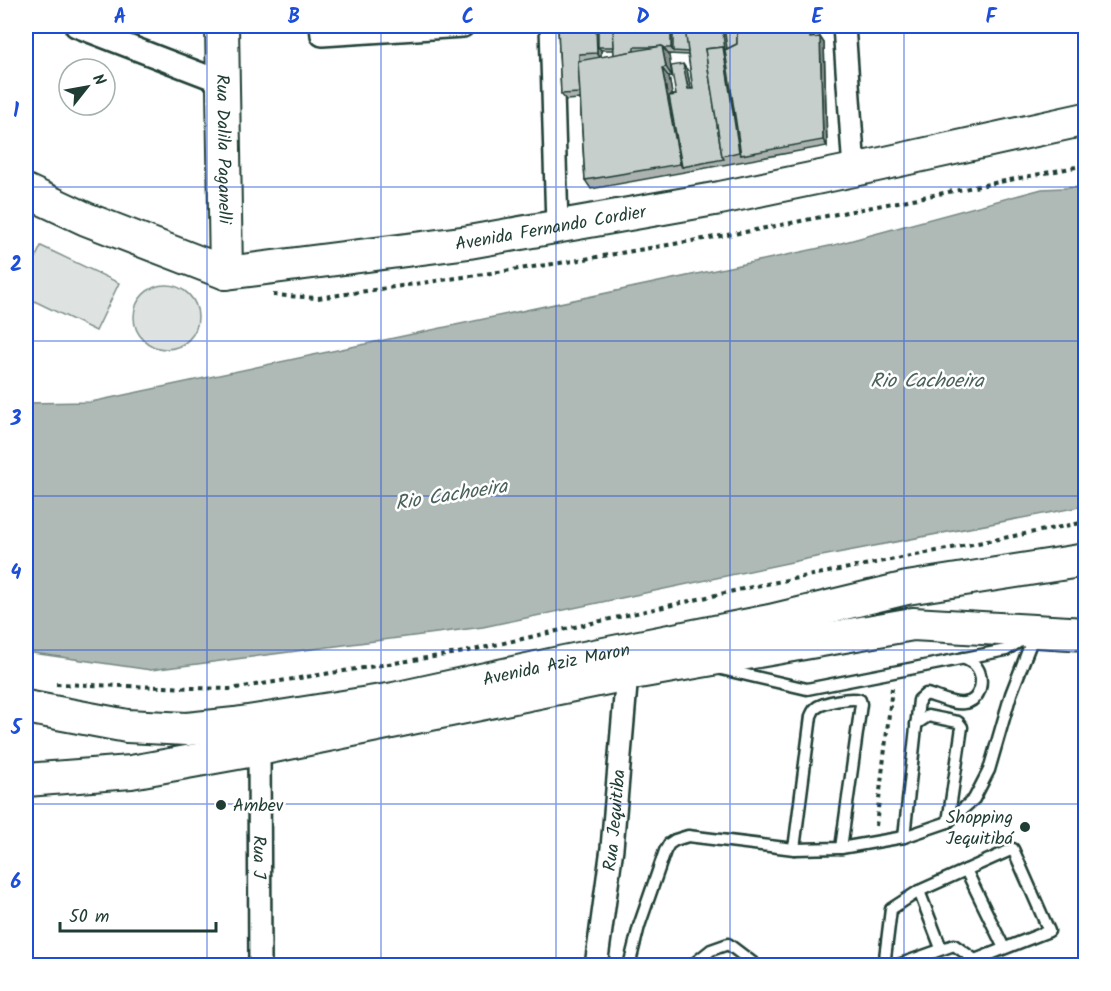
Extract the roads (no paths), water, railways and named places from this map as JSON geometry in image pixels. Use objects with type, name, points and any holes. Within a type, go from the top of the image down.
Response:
[{"type":"main road","name":"Rua Dalila Paganelli","points":[[222,26],[226,273]]},
{"type":"main road","name":"Avenida Fernando Cordier","points":[[26,191],[86,219],[226,273],[469,242],[720,198],[1086,118]]},
{"type":"main road","name":"Avenida Aziz Maron","points":[[26,707],[126,726],[187,729],[235,724],[394,699],[770,621],[907,588],[1086,560]]},
{"type":"main road","name":"Avenida Aziz Maron","points":[[26,780],[131,772],[259,749],[627,674],[913,624],[1086,634]]},
{"type":"street","points":[[76,26],[222,82]]},
{"type":"street","points":[[321,26],[322,35],[463,26]]},
{"type":"street","points":[[557,225],[551,27],[601,26]]},
{"type":"street","points":[[844,26],[854,170]]},
{"type":"street","name":"Rua Jequitiba","points":[[596,966],[612,848],[627,674]]},
{"type":"street","name":"Rua J","points":[[259,749],[260,966]]},
{"type":"lane","points":[[693,662],[807,689],[1006,650],[1035,632]]},
{"type":"lane","points":[[628,966],[639,926],[669,844],[688,836],[794,849],[841,848],[904,837],[948,822],[974,799],[989,770],[1018,673],[1035,632]]},
{"type":"lane","points":[[904,837],[919,700],[926,694],[963,704],[972,700],[980,690],[982,676],[975,664],[963,658]]},
{"type":"lane","points":[[794,849],[811,716],[815,708],[823,704],[853,698],[860,700],[861,704],[841,848]]},
{"type":"lane","points":[[916,724],[928,716],[958,722],[962,728],[948,822]]},
{"type":"lane","points":[[884,966],[891,909],[919,891],[1012,849],[1049,931],[975,960],[954,945],[895,966]]},
{"type":"lane","points":[[966,870],[1004,948]]},
{"type":"lane","points":[[919,891],[941,948]]},
{"type":"lane","points":[[691,966],[711,950],[728,944],[757,966]]},
{"type":"water","name":"Rio Cachoeira","points":[[1085,187],[1085,506],[811,558],[483,627],[151,670],[26,652],[26,403],[91,402],[834,245],[1042,189]]},
{"type":"place","name":"Ambev","points":[[221,805]]},
{"type":"place","name":"Shopping Jequitibá","points":[[1025,827]]}]
